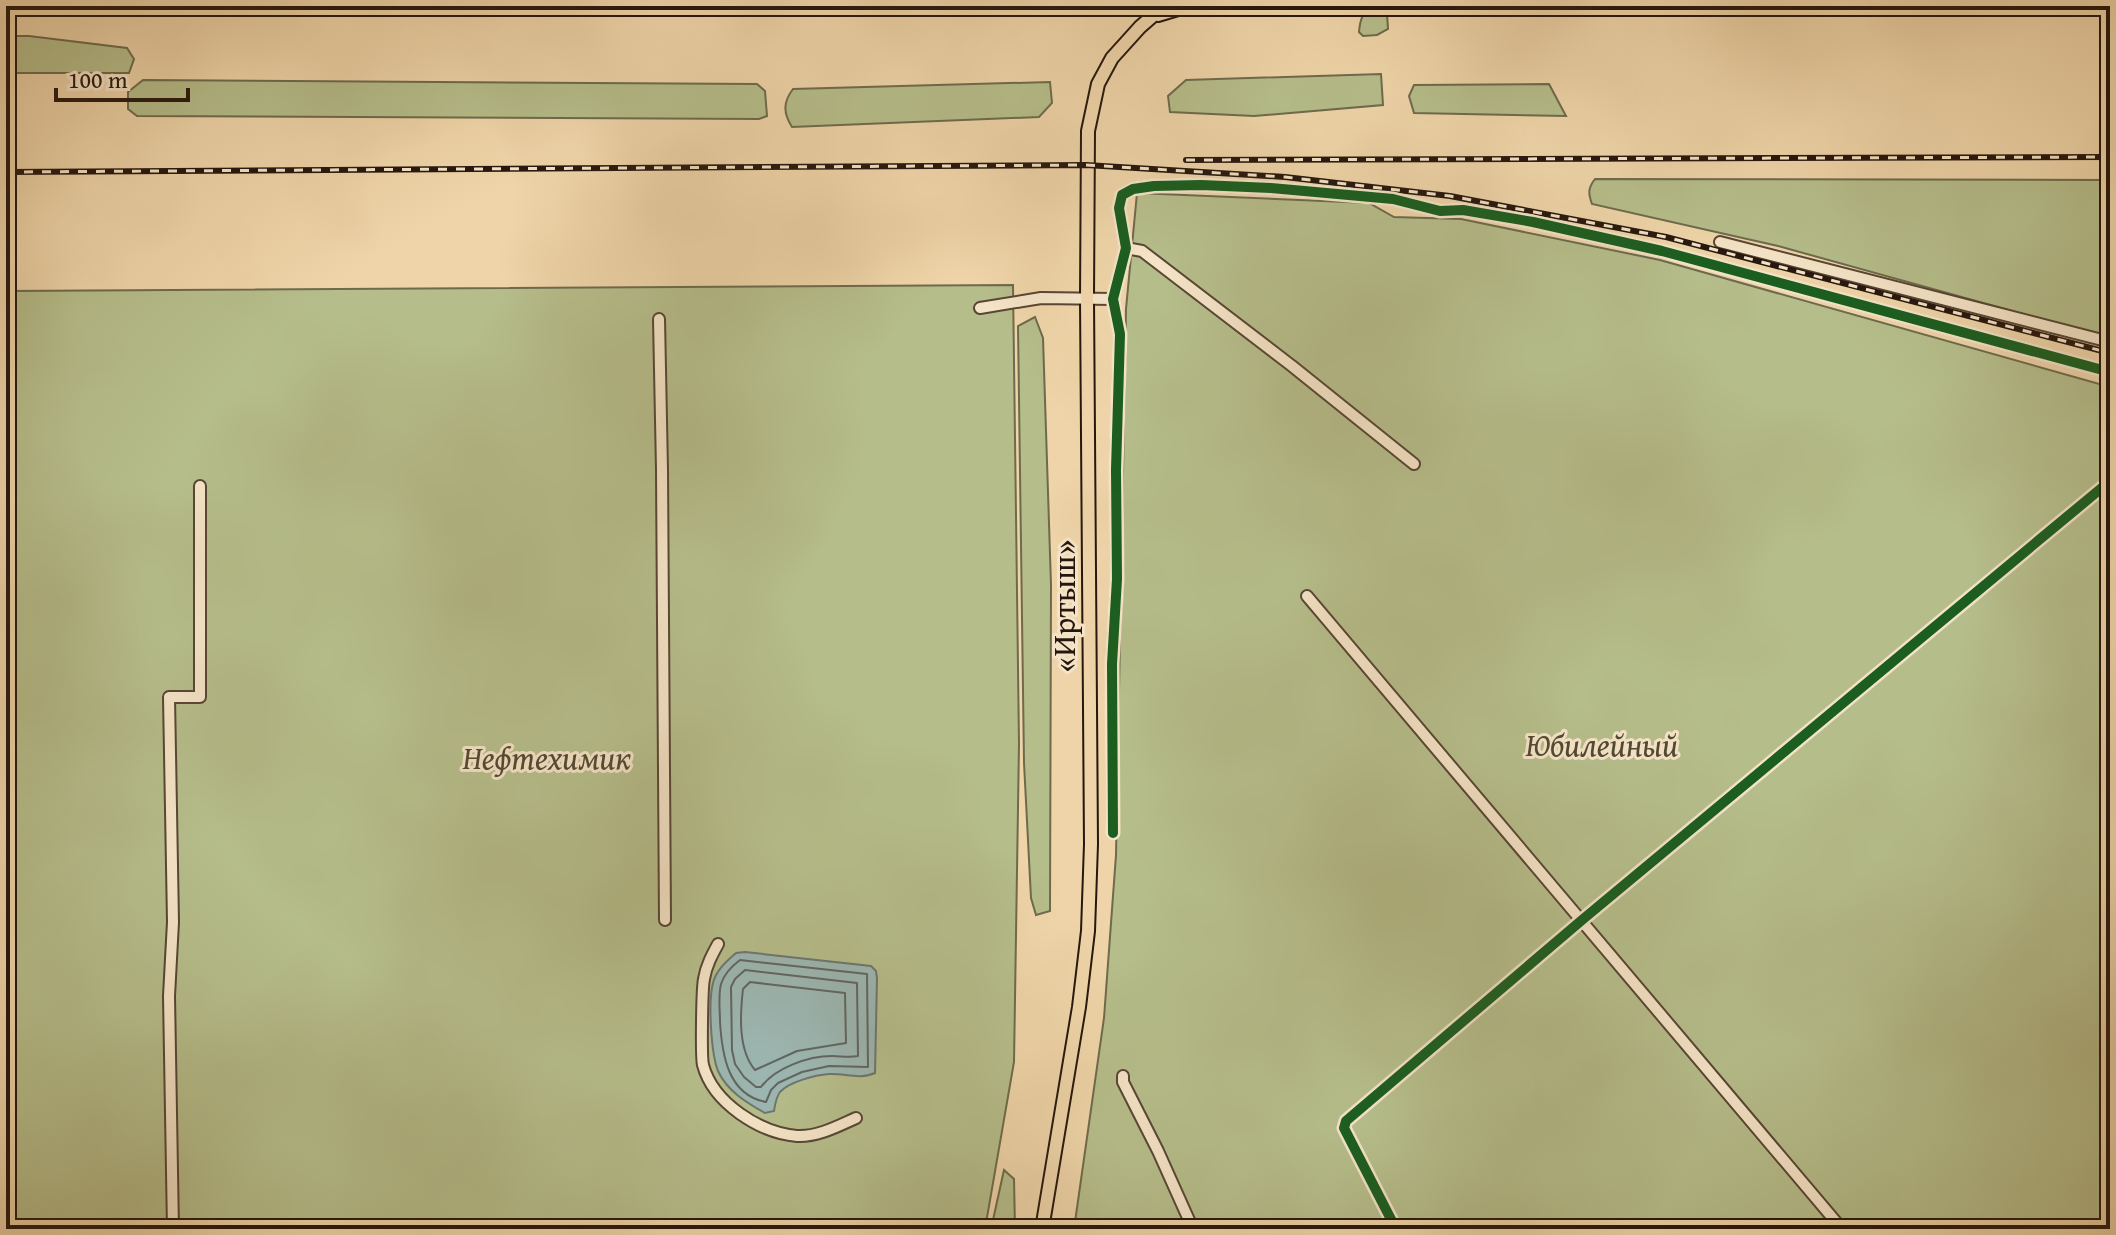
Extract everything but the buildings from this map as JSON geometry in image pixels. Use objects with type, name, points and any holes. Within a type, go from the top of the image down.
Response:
[{"type":"main road","name":"«Иртыш»","points":[[1042,1229],[1079,1007],[1088,931],[1091,813],[1086,160],[1090,113],[1098,84],[1112,58],[1162,6]]},
{"type":"main road","points":[[1148,19],[1188,6]]},
{"type":"street","points":[[1113,833],[1112,664],[1117,579],[1120,334],[1113,299],[1126,248],[1119,208],[1122,195],[1133,189],[1201,185],[1393,199],[1440,211],[1463,210],[1533,222],[1662,251],[2110,372]]},
{"type":"street","points":[[1720,242],[2110,342]]},
{"type":"street","points":[[1126,248],[1142,251],[1414,464]]},
{"type":"street","points":[[980,308],[1041,298],[1113,299]]},
{"type":"street","points":[[659,319],[665,920]]},
{"type":"street","points":[[1396,1229],[1344,1123],[1582,920],[2110,481]]},
{"type":"street","points":[[173,1229],[169,697],[200,697],[200,486]]},
{"type":"street","points":[[1307,596],[1842,1229]]},
{"type":"street","points":[[718,944],[703,981],[703,1065],[718,1092],[739,1115],[775,1131],[799,1136],[825,1131],[856,1118]]},
{"type":"street","points":[[1123,1076],[1123,1082],[1193,1229]]},
{"type":"green space","points":[[1373,7],[1387,13],[1388,29],[1377,35],[1363,36],[1359,32],[1361,20],[1366,11]]},
{"type":"green space","points":[[6,36],[127,48],[134,59],[129,73],[6,73]]},
{"type":"green space","points":[[1381,74],[1383,105],[1254,116],[1170,112],[1168,96],[1186,80]]},
{"type":"green space","points":[[143,80],[757,84],[765,91],[767,116],[759,119],[137,116],[128,109],[128,92]]},
{"type":"green space","points":[[1050,82],[1052,103],[1039,117],[792,127],[786,112],[787,98],[793,89]]},
{"type":"green space","points":[[1549,84],[1566,116],[1414,113],[1409,96],[1414,85]]},
{"type":"green space","points":[[1595,179],[2110,180],[2110,338],[1778,246],[1592,204],[1589,191]]},
{"type":"green space","name":"Юбилейный","points":[[1137,193],[1369,203],[1394,217],[1461,219],[1660,260],[2110,387],[2110,1229],[1074,1229],[1104,1018],[1116,855],[1126,309]]},
{"type":"green space","name":"Нефтехимик","points":[[1013,285],[1019,744],[1014,1062],[985,1229],[6,1229],[6,291]]},
{"type":"green space","points":[[1035,317],[1043,338],[1051,585],[1050,911],[1036,915],[1031,898],[1024,763],[1018,326]]},
{"type":"green space","points":[[1004,1170],[1014,1179],[1015,1229],[991,1229]]},
{"type":"water","points":[[736,953],[871,966],[877,978],[875,1073],[858,1076],[829,1074],[789,1085],[780,1092],[774,1111],[765,1113],[732,1090],[722,1078],[716,1063],[711,1027],[711,991],[714,978],[722,966]]},
{"type":"railway","points":[[1186,160],[2110,157]]},
{"type":"railway","points":[[6,172],[1086,165],[1285,177],[1450,196],[1666,237],[2110,353]]},
{"type":"cycle path","points":[[1113,833],[1112,664],[1117,579],[1120,334],[1113,299],[1126,248],[1119,208],[1122,195],[1133,189],[1201,185],[1271,188],[1393,199],[1440,211],[1463,210],[1533,222],[1662,251],[2110,372]]},
{"type":"cycle path","points":[[1396,1229],[1344,1128],[1346,1121],[1582,920],[2110,481]]}]
